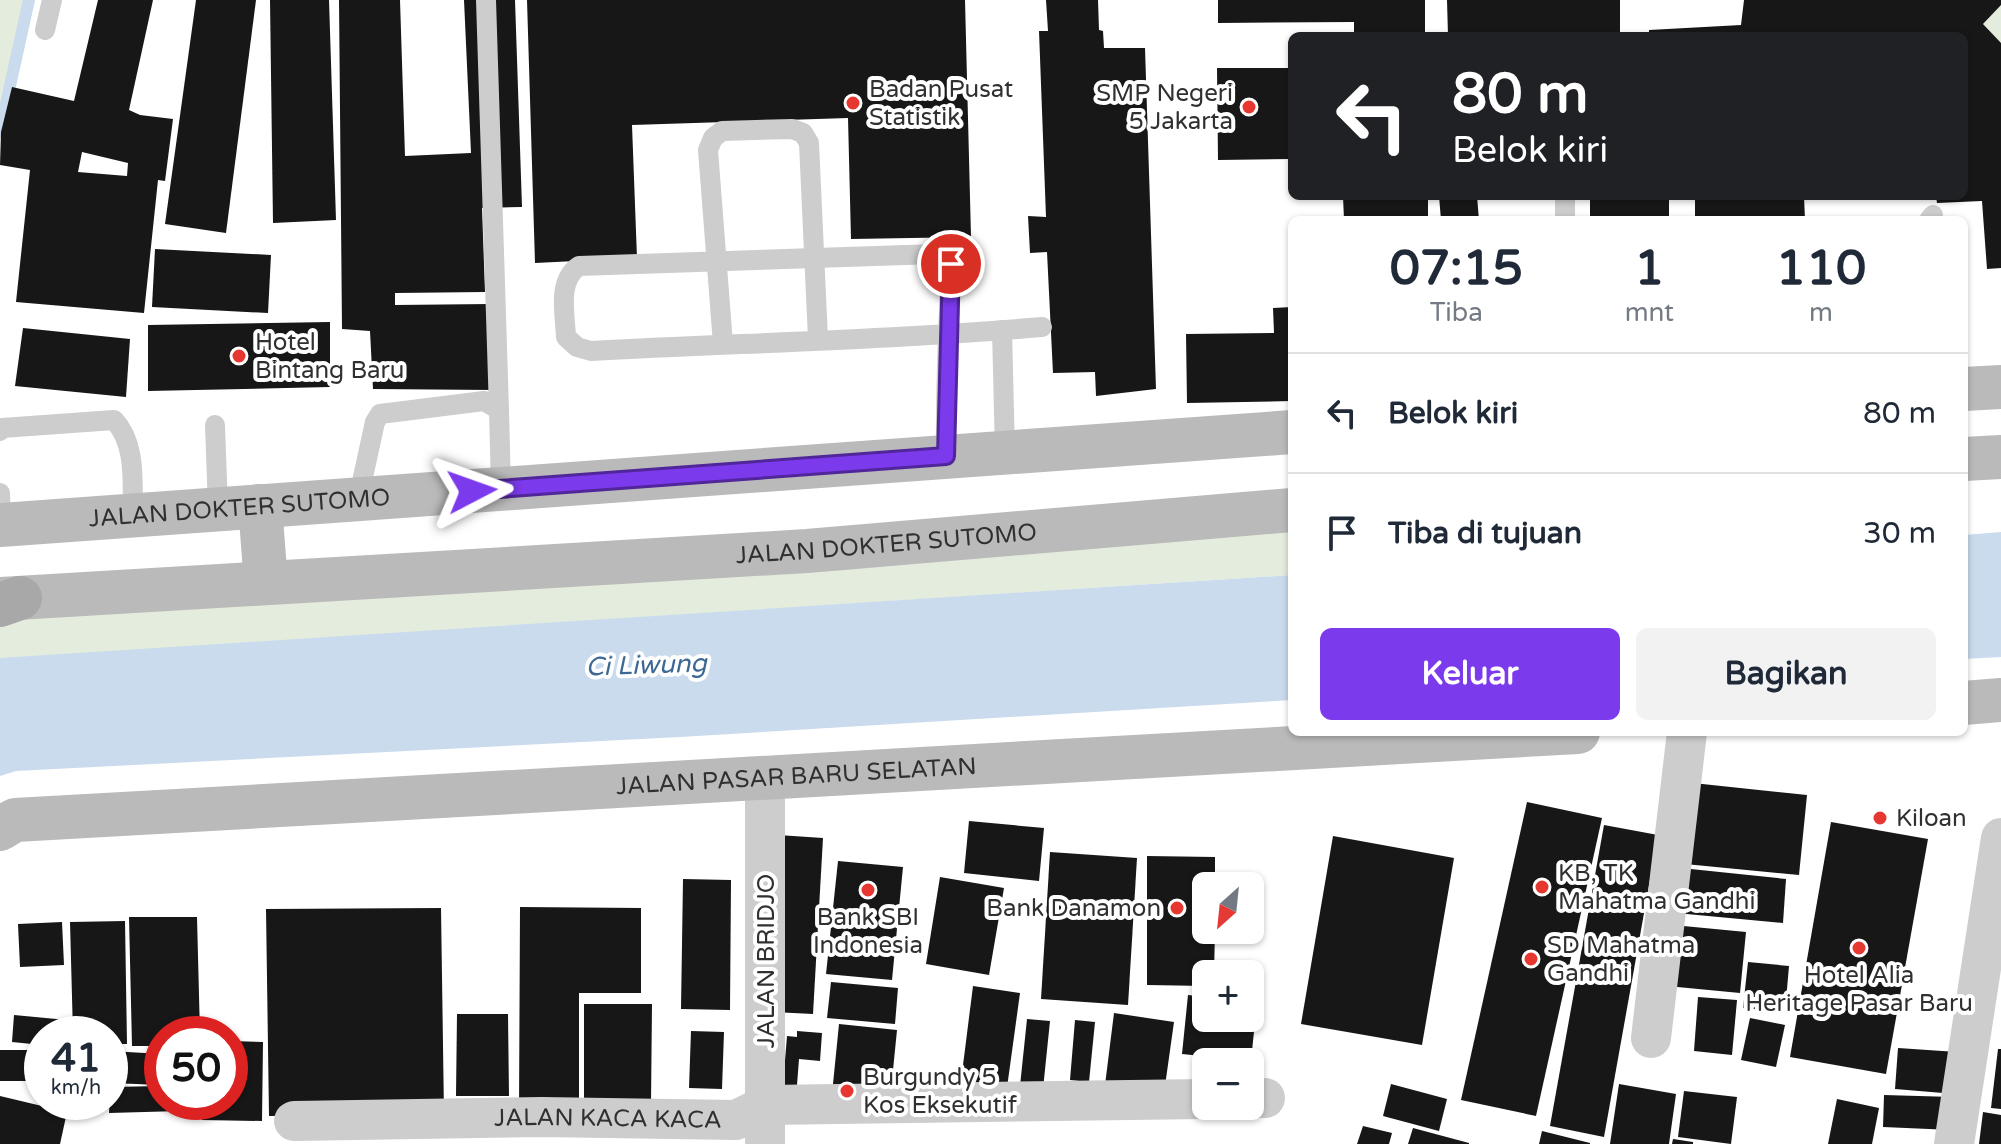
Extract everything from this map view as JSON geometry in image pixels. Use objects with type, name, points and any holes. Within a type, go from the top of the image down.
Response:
[{"type":"main road","points":[[1968,389],[2001,387]]},
{"type":"main road","name":"JALAN DOKTER SUTOMO","points":[[0,525],[1288,432]]},
{"type":"main road","points":[[1968,459],[2001,457]]},
{"type":"main road","points":[[239,508],[266,583]]},
{"type":"main road","name":"JALAN DOKTER SUTOMO","points":[[7,600],[807,551],[1288,510]]},
{"type":"main road","points":[[1968,703],[2001,700]]},
{"type":"main road","name":"JALAN PASAR BARU SELATAN","points":[[7,824],[1509,736]]},
{"type":"street","points":[[1651,1038],[1687,736]]},
{"type":"street","name":"JALAN BRIDJO","points":[[765,779],[766,1125]]},
{"type":"street","points":[[1954,1144],[2001,838]]},
{"type":"street","name":"JALAN KACA KACA","points":[[294,1121],[542,1117],[736,1120],[766,1125],[1192,1100]]},
{"type":"lane","points":[[45,30],[52,0]]},
{"type":"lane","points":[[486,0],[501,489]]},
{"type":"lane","points":[[723,344],[708,150],[713,138],[722,131],[792,129],[803,133],[809,143],[818,339]]},
{"type":"lane","points":[[946,456],[948,333],[951,264],[948,257],[936,254],[579,266],[569,273],[564,284],[566,337],[577,347],[591,351],[948,333],[1042,327]]},
{"type":"lane","points":[[1002,330],[1005,453]]},
{"type":"lane","points":[[358,500],[375,422],[380,414],[484,401],[499,410]]},
{"type":"lane","points":[[0,431],[2,428],[114,420],[126,433],[132,472],[133,515]]},
{"type":"lane","points":[[215,425],[239,508]]},
{"type":"lane","points":[[0,493],[0,525]]},
{"type":"green space","points":[[0,0],[32,0],[0,140]]},
{"type":"green space","points":[[2001,5],[2001,43],[1983,24]]},
{"type":"green space","points":[[1288,510],[1288,575],[0,659],[0,605]]},
{"type":"water","points":[[2001,532],[2001,657],[1968,659],[1968,535]]},
{"type":"water","name":"Ci Liwung","points":[[1288,575],[1288,700],[680,737],[16,771],[0,776],[0,658]]},
{"type":"building","points":[[98,0],[153,0],[129,110],[140,115],[173,119],[165,181],[158,180],[144,313],[16,302],[30,170],[0,165],[1,132],[12,87],[74,101]],"holes":[[[82,152],[128,163],[127,176],[78,172]]]},
{"type":"building","points":[[196,0],[256,0],[226,233],[165,224]]},
{"type":"building","points":[[270,0],[329,0],[336,220],[273,223]]},
{"type":"building","points":[[339,0],[400,0],[405,156],[471,153],[464,0],[515,0],[522,207],[482,208],[485,292],[395,293],[395,305],[491,304],[495,390],[373,389],[370,331],[342,329]]},
{"type":"building","name":"Badan Pusat Statistik","points":[[527,0],[965,0],[971,237],[851,239],[848,118],[632,125],[637,258],[535,263]]},
{"type":"building","points":[[1046,0],[1098,0],[1099,30],[1103,31],[1104,48],[1145,48],[1156,389],[1096,396],[1095,372],[1053,373],[1047,252],[1030,253],[1028,216],[1046,217],[1039,31],[1048,31]]},
{"type":"building","points":[[1218,0],[1425,0],[1425,32],[1354,32],[1354,22],[1218,23]]},
{"type":"building","points":[[1447,0],[1620,0],[1620,32],[1448,32]]},
{"type":"building","points":[[1744,0],[2001,0],[2001,5],[1983,24],[2001,43],[2001,268],[1987,269],[1982,201],[1937,203],[1937,200],[1968,200],[1968,32],[1649,32],[1741,25]]},
{"type":"building","points":[[1217,68],[1288,68],[1288,159],[1218,160]]},
{"type":"building","points":[[1343,200],[1428,200],[1428,216],[1344,216]]},
{"type":"building","points":[[1439,200],[1477,200],[1479,216],[1441,216]]},
{"type":"building","points":[[1590,200],[1669,200],[1669,216],[1590,216]]},
{"type":"building","points":[[1695,200],[1804,200],[1805,216],[1695,216]]},
{"type":"building","points":[[155,249],[271,255],[268,313],[152,307]]},
{"type":"building","points":[[1288,307],[1288,401],[1187,403],[1186,334],[1274,333],[1273,308]]},
{"type":"building","name":"Hotel Bintang Baru","points":[[330,322],[330,387],[148,391],[148,325]]},
{"type":"building","points":[[23,328],[130,339],[126,397],[15,386]]},
{"type":"building","points":[[1693,783],[1807,795],[1799,875],[1685,864]]},
{"type":"building","name":"SD Mahatma Gandhi","points":[[1527,802],[1602,818],[1536,1116],[1461,1100]]},
{"type":"building","points":[[969,821],[1044,828],[1039,881],[964,873]]},
{"type":"building","name":"Hotel Alia Heritage Pasar Baru","points":[[1831,822],[1928,839],[1886,1074],[1790,1057]]},
{"type":"building","points":[[1604,825],[1658,835],[1604,1137],[1550,1126]]},
{"type":"building","points":[[778,835],[823,838],[813,1014],[773,1012]]},
{"type":"building","points":[[1333,836],[1454,858],[1422,1045],[1301,1024]]},
{"type":"building","points":[[1050,852],[1137,858],[1128,1005],[1041,999]]},
{"type":"building","name":"Bank Danamon","points":[[1147,856],[1215,857],[1215,872],[1192,872],[1192,944],[1215,944],[1214,960],[1192,960],[1192,986],[1147,985]]},
{"type":"building","points":[[838,861],[903,867],[892,980],[826,974]]},
{"type":"building","points":[[1681,868],[1786,879],[1783,923],[1676,913]]},
{"type":"building","points":[[940,877],[1004,888],[989,975],[926,964]]},
{"type":"building","points":[[683,879],[731,880],[730,1010],[681,1009]]},
{"type":"building","points":[[520,907],[641,908],[641,993],[579,993],[579,1111],[519,1111]]},
{"type":"building","points":[[441,908],[444,1114],[269,1116],[266,909]]},
{"type":"building","points":[[129,917],[197,917],[200,1016],[144,1016],[144,1046],[132,1046]]},
{"type":"building","points":[[125,921],[127,1016],[73,1016],[70,922]]},
{"type":"building","points":[[62,922],[64,965],[20,967],[18,924]]},
{"type":"building","points":[[1673,925],[1746,932],[1740,993],[1667,986]]},
{"type":"building","points":[[1748,962],[1789,966],[1785,1012],[1743,1008]]},
{"type":"building","points":[[831,982],[898,988],[895,1024],[827,1018]]},
{"type":"building","points":[[973,986],[1020,993],[1006,1095],[960,1089]]},
{"type":"building","points":[[1188,995],[1192,995],[1192,1032],[1254,1032],[1252,1048],[1192,1048],[1192,1055],[1182,1054]]},
{"type":"building","points":[[1698,997],[1737,1000],[1732,1055],[1694,1051]]},
{"type":"building","points":[[584,1004],[652,1004],[651,1103],[584,1102]]},
{"type":"building","points":[[1114,1013],[1174,1022],[1164,1093],[1105,1085]]},
{"type":"building","points":[[457,1014],[508,1014],[509,1096],[456,1096]]},
{"type":"building","points":[[14,1015],[25,1016],[24,1043],[12,1042]]},
{"type":"building","points":[[1750,1018],[1785,1025],[1776,1067],[1741,1060]]},
{"type":"building","points":[[1027,1019],[1050,1021],[1043,1089],[1020,1086]]},
{"type":"building","points":[[1075,1020],[1095,1022],[1089,1082],[1070,1080]]},
{"type":"building","points":[[839,1024],[897,1030],[890,1100],[832,1094]]},
{"type":"building","points":[[691,1031],[724,1032],[722,1089],[689,1088]]},
{"type":"building","points":[[797,1031],[822,1033],[820,1061],[799,1059],[796,1098],[782,1097],[787,1036],[797,1037]]},
{"type":"building","points":[[248,1042],[263,1042],[262,1121],[202,1120],[248,1120]]},
{"type":"building","points":[[1898,1048],[1957,1052],[1955,1094],[1895,1089]]},
{"type":"building","points":[[1998,1049],[2001,1049],[2001,1109],[1991,1108]]},
{"type":"building","points":[[0,1050],[24,1050],[24,1081],[0,1081]]},
{"type":"building","points":[[128,1052],[144,1053],[144,1084],[128,1084]]},
{"type":"building","points":[[1391,1084],[1447,1099],[1439,1131],[1383,1116]]},
{"type":"building","points":[[1619,1084],[1676,1094],[1669,1144],[1610,1144]]},
{"type":"building","points":[[144,1086],[144,1112],[128,1112],[128,1087]]},
{"type":"building","points":[[1684,1091],[1737,1097],[1731,1144],[1678,1137]]},
{"type":"building","points":[[1884,1095],[1953,1097],[1952,1130],[1883,1127]]},
{"type":"building","points":[[0,1096],[24,1102],[24,1120],[65,1120],[60,1144],[0,1144]]},
{"type":"building","points":[[1837,1099],[1879,1108],[1872,1144],[1828,1144]]},
{"type":"building","points":[[1983,1112],[2001,1115],[2001,1144],[1979,1144]]},
{"type":"building","points":[[1363,1126],[1392,1133],[1389,1144],[1357,1144]]},
{"type":"building","points":[[1413,1128],[1469,1143],[1469,1144],[1408,1144]]},
{"type":"building","points":[[1542,1131],[1590,1143],[1590,1144],[1539,1144]]},
{"type":"building","points":[[1673,1139],[1693,1142],[1693,1144],[1672,1144]]},
{"type":"waterway","points":[[0,131],[29,0]]},
{"type":"place","name":"Badan Pusat Statistik","points":[[853,103]]},
{"type":"place","name":"SMP Negeri 5 Jakarta","points":[[1249,107]]},
{"type":"place","name":"Hotel Bintang Baru","points":[[239,356]]},
{"type":"place","name":"Kiloan","points":[[1880,818]]},
{"type":"place","name":"KB, TK Mahatma Gandhi","points":[[1542,887]]},
{"type":"place","name":"Bank SBI Indonesia","points":[[868,890]]},
{"type":"place","name":"Bank Danamon","points":[[1177,908]]},
{"type":"place","name":"Hotel Alia Heritage Pasar Baru","points":[[1859,948]]},
{"type":"place","name":"SD Mahatma Gandhi","points":[[1531,959]]},
{"type":"place","name":"Burgundy 5 Kos Eksekutif","points":[[847,1091]]},
{"type":"route","points":[[472,491],[946,456],[945,402],[951,264]]}]
